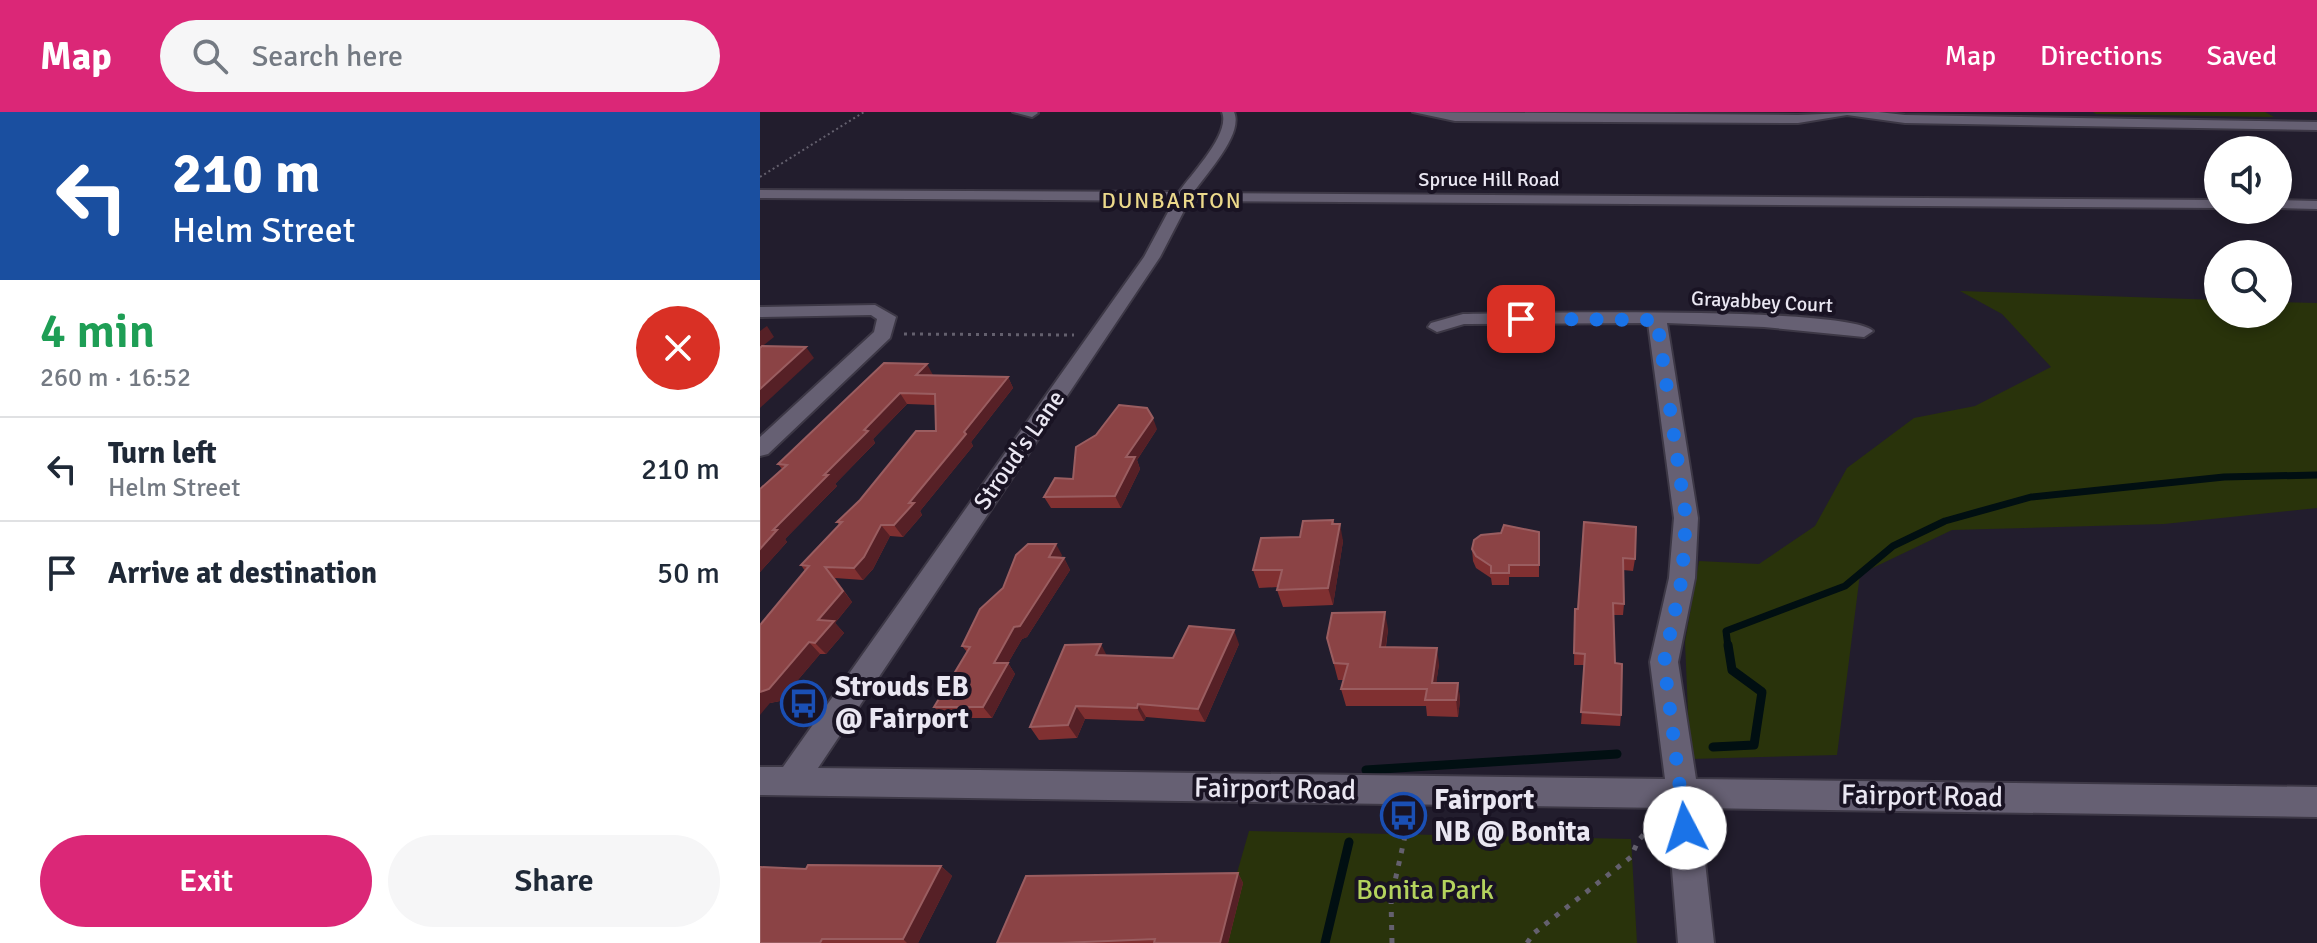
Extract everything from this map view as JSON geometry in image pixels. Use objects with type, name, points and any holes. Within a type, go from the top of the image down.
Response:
[{"type":"street","points":[[1019,112],[1032,113]]},
{"type":"street","name":"Stroud's Lane","points":[[791,781],[1152,257],[1186,197],[1227,135],[1231,119],[1228,112]]},
{"type":"street","points":[[1419,112],[1455,117],[1783,119],[1818,118],[1847,112],[1905,119],[2019,116],[2317,126]]},
{"type":"street","name":"Spruce Hill Road","points":[[760,194],[2204,204]]},
{"type":"street","points":[[2292,204],[2317,205]]},
{"type":"street","points":[[760,312],[875,310],[887,317],[883,334],[760,449]]},
{"type":"street","name":"Grayabbey Court","points":[[1437,327],[1463,319],[1657,320],[1813,324],[1864,331]]},
{"type":"street","points":[[1657,320],[1686,518],[1682,578],[1664,662],[1682,792],[1696,943]]},
{"type":"street","name":"Fairport Road","points":[[760,781],[2317,802]]},
{"type":"path","points":[[760,177],[864,112]]},
{"type":"path","points":[[904,334],[1074,335]]},
{"type":"path","points":[[1527,943],[1534,933],[1631,857],[1638,841],[1682,792]]},
{"type":"path","points":[[1392,943],[1389,929],[1394,879],[1407,827]]},
{"type":"green space","points":[[2093,112],[2265,112],[2274,117],[2096,114]]},
{"type":"green space","points":[[1960,291],[2204,300],[2204,328],[2292,328],[2292,302],[2317,303],[2317,508],[2164,524],[1952,530],[1860,574],[1837,755],[1690,759],[1685,642],[1699,561],[1759,564],[1815,526],[1847,468],[1914,418],[1975,406],[2051,367],[2002,314]]},
{"type":"green space","name":"Bonita Park","points":[[1249,831],[1631,839],[1637,943],[1217,943]]},
{"type":"building","points":[[762,346],[806,347],[760,389]]},
{"type":"building","points":[[884,363],[927,364],[916,375],[1008,377],[909,503],[914,503],[894,525],[881,525],[864,557],[854,568],[825,567],[843,591],[818,620],[834,621],[815,643],[809,642],[769,689],[760,692],[760,625],[809,566],[801,565],[842,522],[837,522],[860,500],[916,431],[936,431],[935,394],[900,393],[824,475],[828,475],[773,530],[777,530],[760,549],[760,489],[787,465],[778,464]]},
{"type":"building","points":[[1119,405],[1147,408],[1153,418],[1126,457],[1135,457],[1115,496],[1044,497],[1055,478],[1073,479],[1076,447],[1096,435]]},
{"type":"building","points":[[1333,520],[1332,524],[1340,524],[1328,588],[1277,590],[1282,570],[1253,570],[1261,538],[1300,537],[1303,521]]},
{"type":"building","points":[[1584,522],[1636,527],[1635,559],[1623,558],[1624,604],[1613,603],[1615,663],[1622,664],[1621,715],[1581,712],[1585,654],[1574,653]]},
{"type":"building","points":[[1504,525],[1539,532],[1539,565],[1509,565],[1509,573],[1491,573],[1491,566],[1476,556],[1472,549],[1474,540],[1481,535],[1501,533]]},
{"type":"building","points":[[1028,544],[1056,544],[1049,557],[1064,558],[1020,626],[1014,627],[994,663],[1008,663],[983,707],[934,707],[970,647],[962,646],[980,609],[1003,588],[1016,555]]},
{"type":"building","points":[[1385,612],[1380,647],[1437,648],[1432,683],[1458,683],[1456,700],[1425,700],[1427,689],[1341,689],[1348,664],[1334,663],[1327,638],[1332,613]]},
{"type":"building","points":[[1189,626],[1234,630],[1198,709],[1138,704],[1137,708],[1076,706],[1068,725],[1030,727],[1065,645],[1101,644],[1096,655],[1173,658]]},
{"type":"building","points":[[808,865],[941,866],[903,939],[760,943],[760,867],[806,869]]},
{"type":"building","points":[[1238,873],[1220,943],[1154,943],[1155,939],[997,943],[1026,876]]},
{"type":"waterway","points":[[1728,647],[1726,631],[1845,586],[1893,546],[1945,521],[2031,497],[2224,477],[2317,475]]},
{"type":"waterway","points":[[1713,747],[1754,745],[1762,692],[1732,670],[1728,645]]},
{"type":"waterway","points":[[1366,770],[1617,754]]},
{"type":"waterway","points":[[1325,943],[1349,842]]},
{"type":"place","name":"Strouds EB @ Fairport","points":[[804,703]]},
{"type":"place","name":"Fairport NB @ Bonita","points":[[1403,816]]},
{"type":"district","name":"DUNBARTON","points":[[1172,200]]},
{"type":"route","points":[[1521,319],[1657,320],[1686,518],[1682,578],[1664,662],[1685,828]]}]
